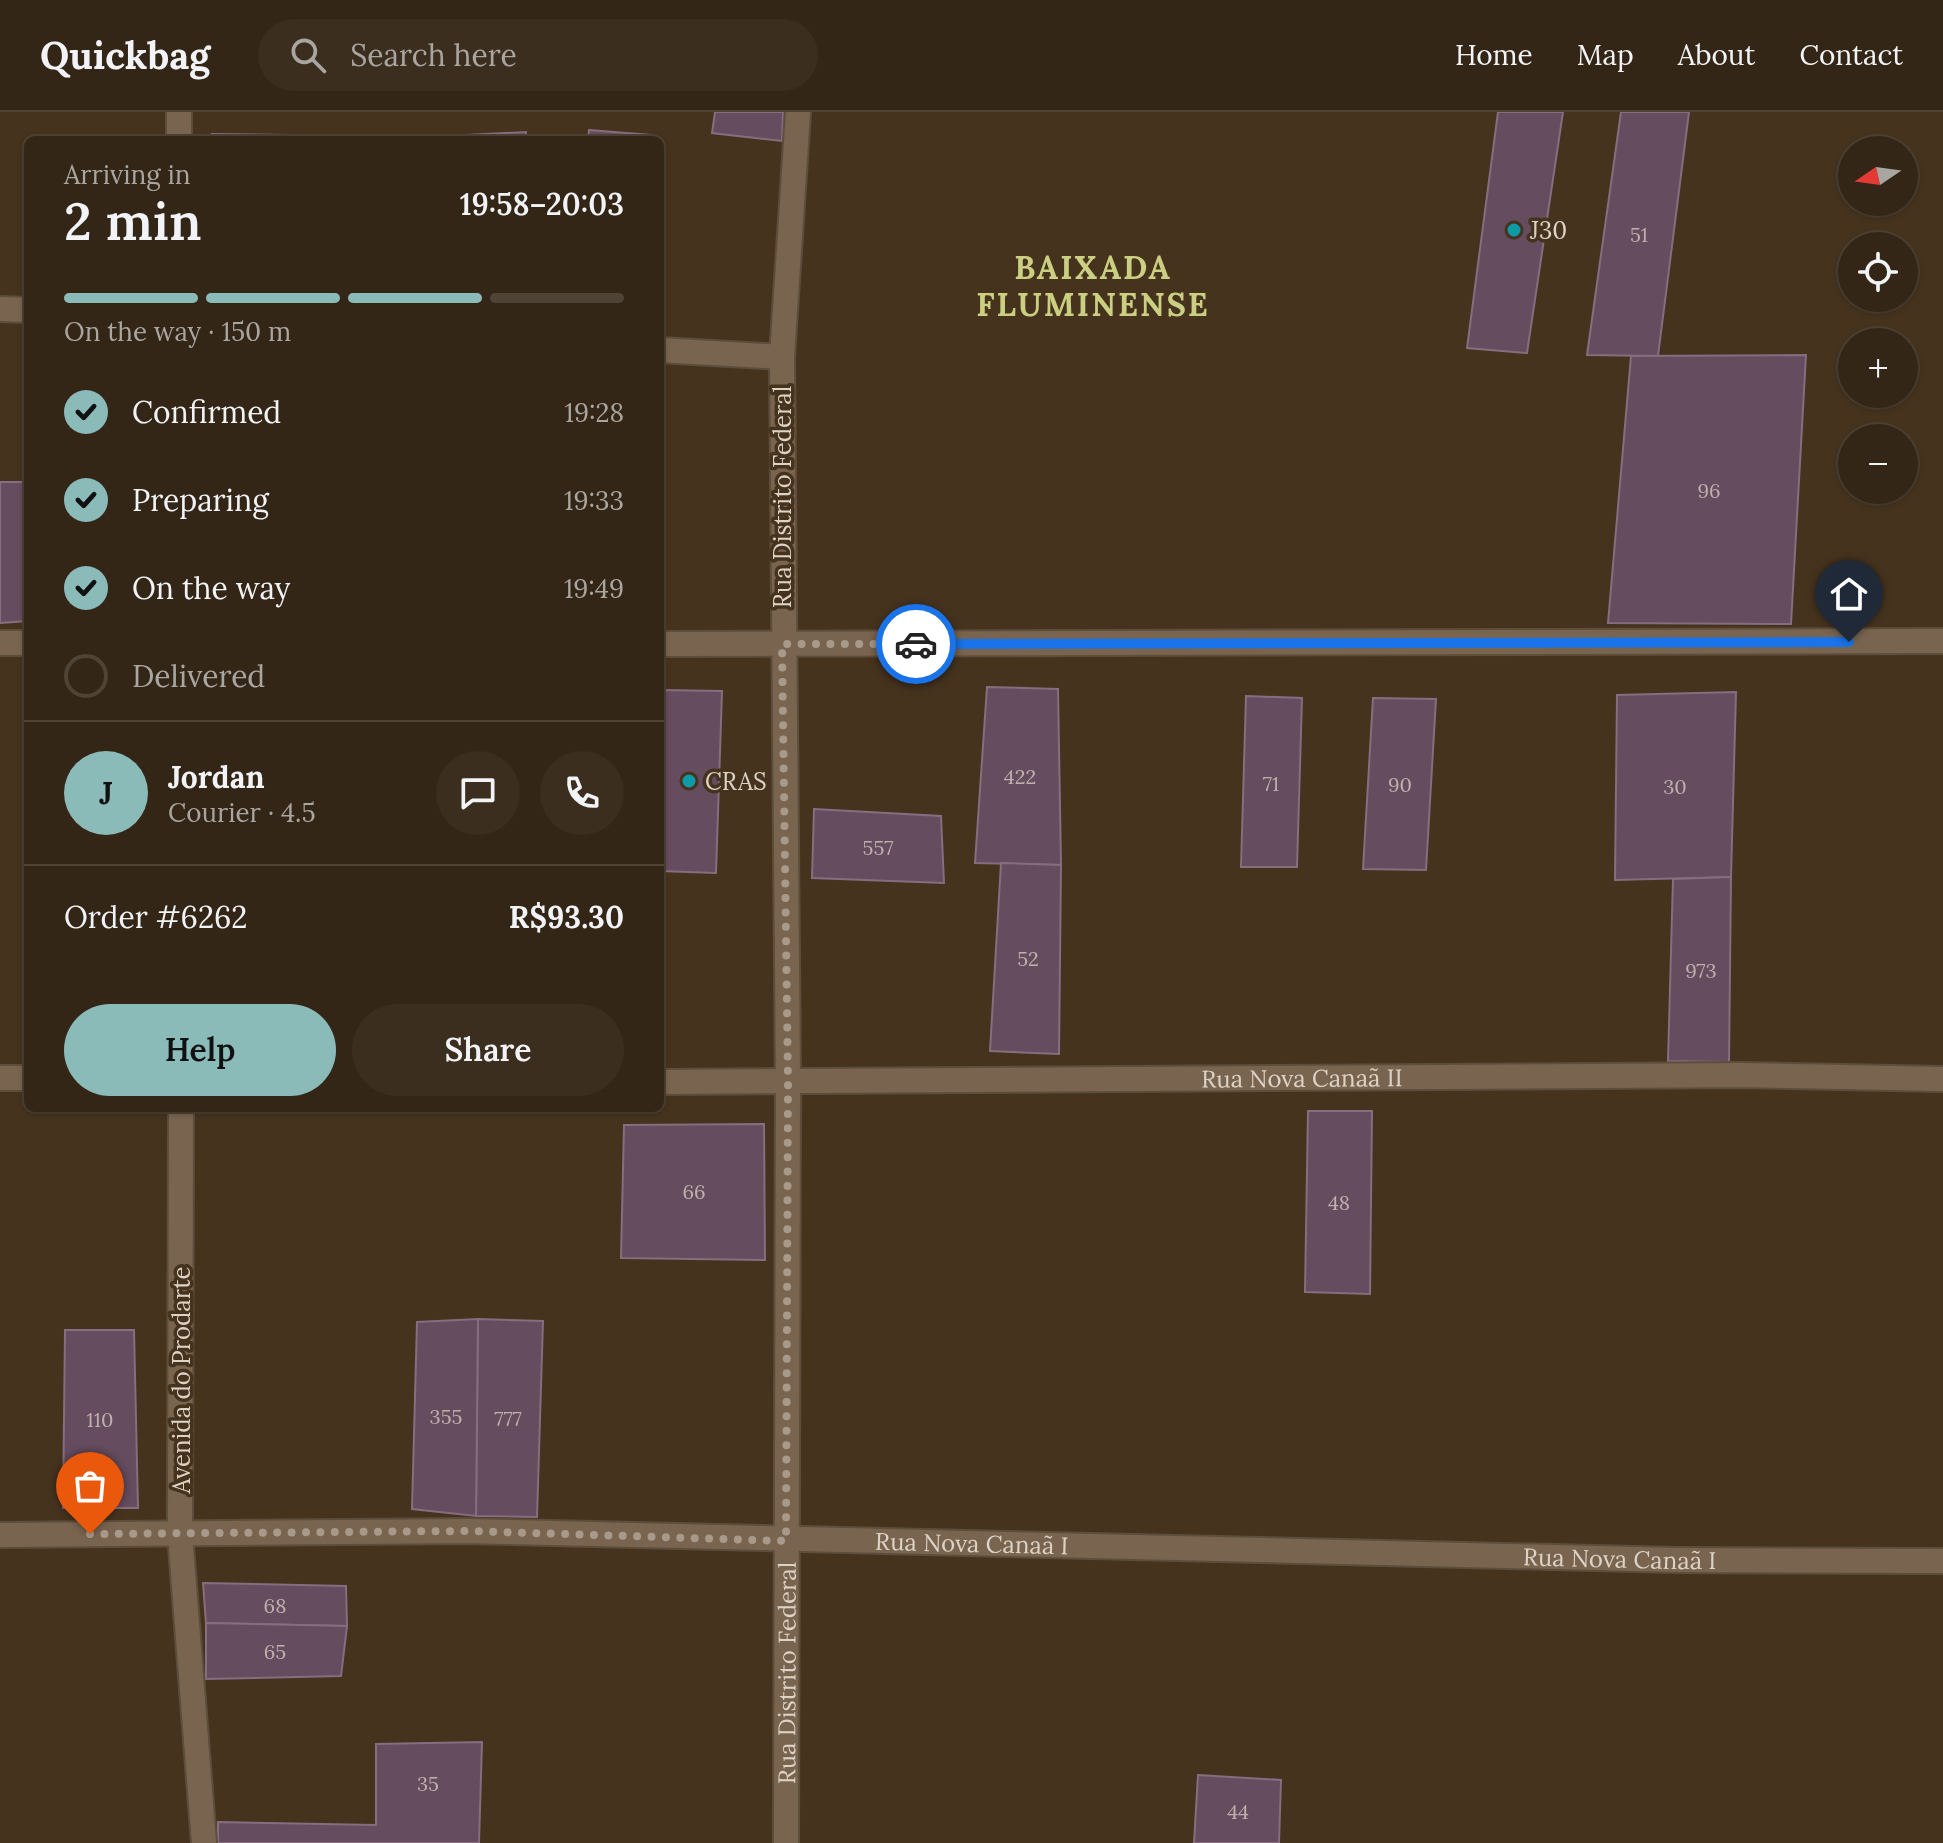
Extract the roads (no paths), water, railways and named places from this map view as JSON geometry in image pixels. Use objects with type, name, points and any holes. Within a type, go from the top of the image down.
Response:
[{"type":"street","points":[[179,112],[179,136]]},
{"type":"street","name":"Rua Distrito Federal","points":[[786,1843],[788,1083],[782,357],[798,112]]},
{"type":"street","points":[[0,309],[24,310]]},
{"type":"street","points":[[664,350],[782,357]]},
{"type":"street","points":[[664,644],[1943,641]]},
{"type":"street","points":[[0,643],[24,643]]},
{"type":"street","name":"Rua Nova Canaã II","points":[[664,1082],[1723,1075],[1943,1079]]},
{"type":"street","points":[[0,1078],[24,1078]]},
{"type":"street","name":"Avenida do Prodarte","points":[[181,1112],[180,1534],[204,1843]]},
{"type":"street","name":"Rua Nova Canaã I","points":[[0,1535],[468,1531],[1660,1560],[1943,1561]]},
{"type":"place","name":"J30","points":[[1514,230]]},
{"type":"place","name":"CRAS","points":[[689,781]]},
{"type":"district","name":"BAIXADA FLUMINENSE","points":[[1093,286]]}]
